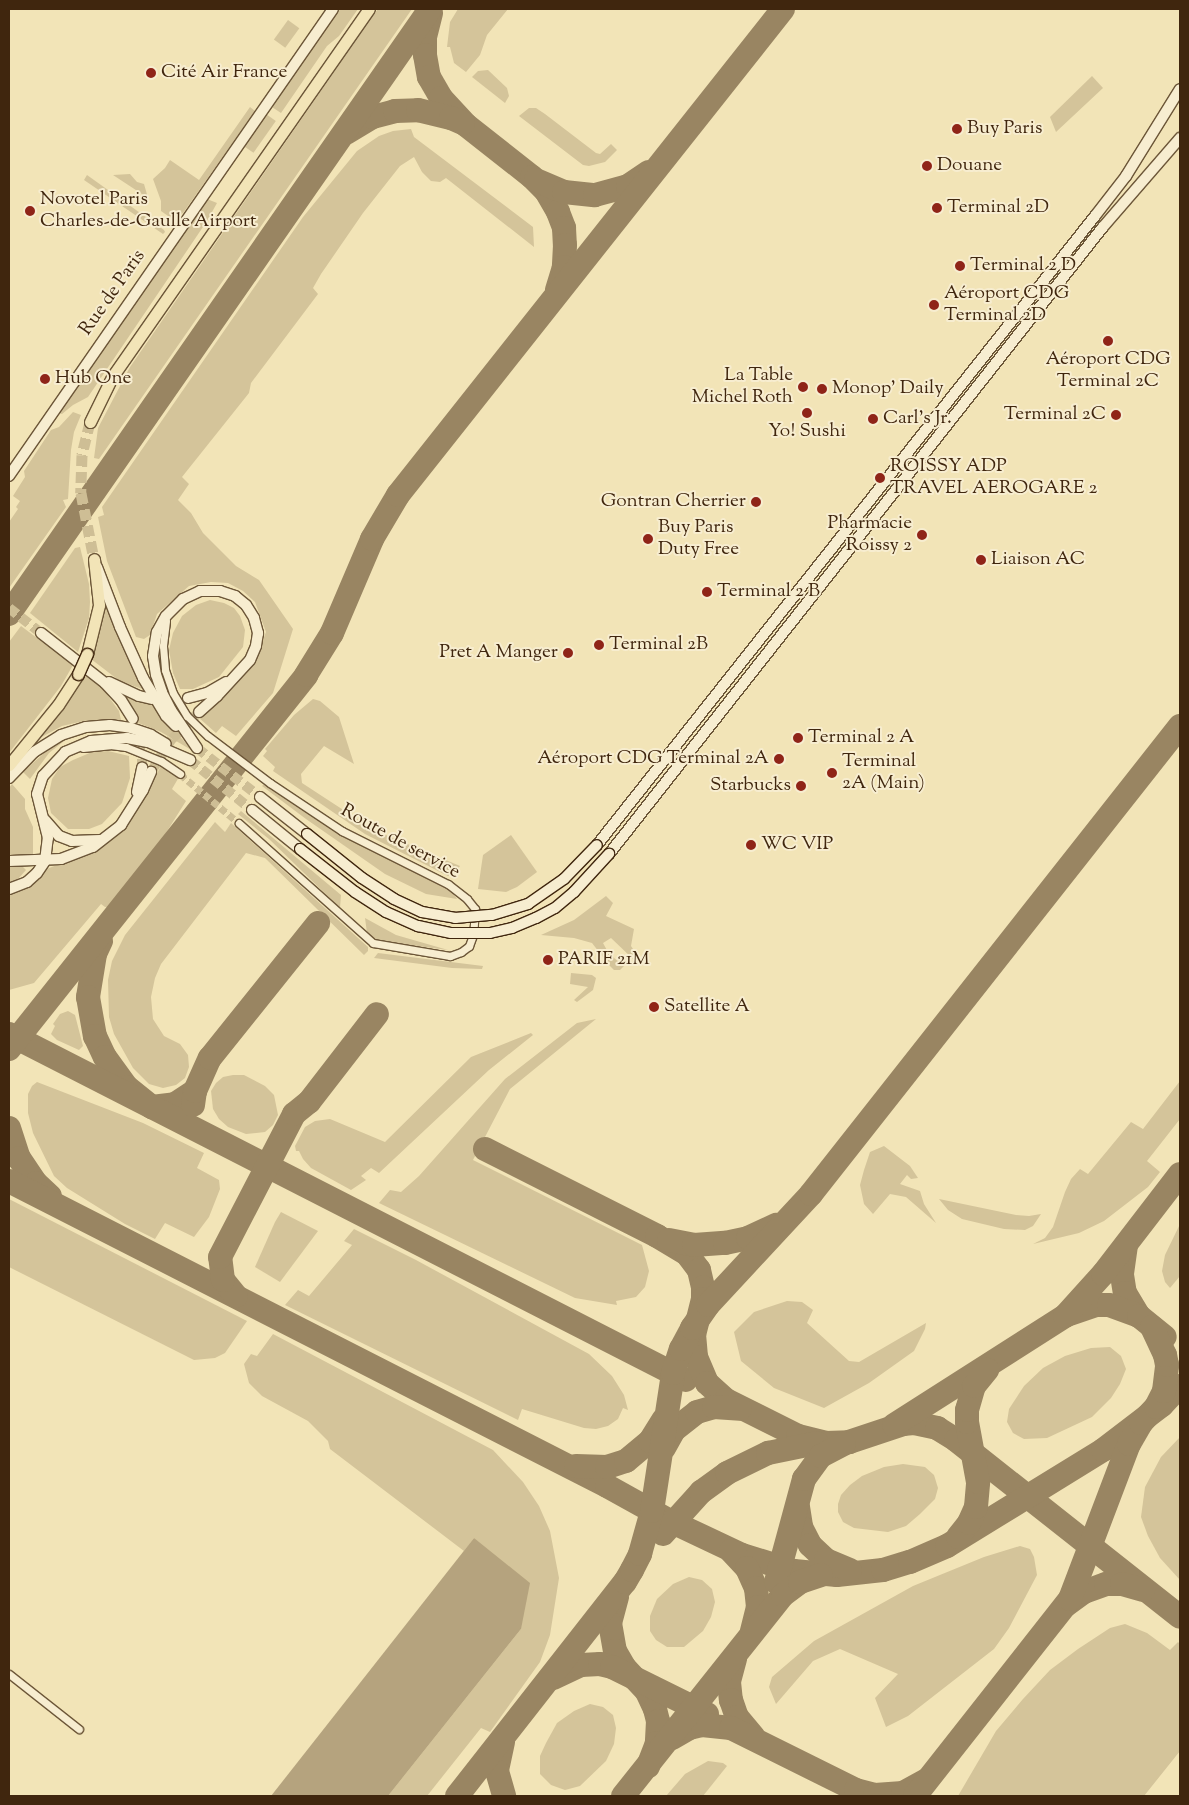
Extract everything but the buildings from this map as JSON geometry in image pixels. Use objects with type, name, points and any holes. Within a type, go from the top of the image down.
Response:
[{"type":"main road","name":"Rue de Paris","points":[[9,476],[333,9]]},
{"type":"main road","points":[[90,422],[112,377],[369,9]]},
{"type":"main road","points":[[260,797],[362,878],[394,899],[422,912],[455,918],[492,915],[528,904],[564,879],[603,838],[1095,216],[1126,176],[1180,89]]},
{"type":"main road","points":[[252,810],[355,892],[386,912],[418,926],[451,933],[490,933],[512,928],[555,908],[574,892],[609,854],[1103,227],[1180,138]]},
{"type":"main road","points":[[9,765],[58,705],[78,674],[87,654],[99,605],[94,559]]},
{"type":"main road","points":[[94,559],[120,627],[143,678],[166,716],[197,748],[171,710],[156,675],[153,656],[157,632],[166,616],[183,599],[200,591],[220,591],[235,596],[246,605],[254,618],[258,633],[250,660],[217,696],[199,712]]},
{"type":"main road","points":[[41,633],[91,671],[118,688],[152,699]]},
{"type":"main road","points":[[91,671],[121,700],[133,719]]},
{"type":"main road","points":[[188,698],[207,692],[238,672]]},
{"type":"main road","points":[[9,778],[34,752],[60,735],[86,727],[110,725],[131,728],[151,735],[190,760],[148,742],[127,738],[91,741],[65,752],[43,776],[37,794],[40,813],[48,838],[45,861],[37,873],[27,882],[9,889]]},
{"type":"main road","points":[[9,861],[45,861],[78,854],[110,836],[121,825],[133,807],[146,770]]},
{"type":"main road","points":[[40,813],[59,836],[72,841],[98,841],[110,836]]},
{"type":"street","name":"Route de service","points":[[166,616],[163,646],[165,670],[173,694],[187,716],[208,736],[270,783],[342,831],[448,884],[467,899],[475,909],[474,935],[469,946],[462,952],[450,956],[373,943],[238,823]]},
{"type":"street","points":[[65,752],[110,745],[126,747],[161,761],[180,774]]},
{"type":"street","points":[[9,1674],[80,1729]]},
{"type":"shaded area","points":[[340,9],[358,9],[339,36],[327,46],[281,113],[272,107]]},
{"type":"shaded area","points":[[378,9],[412,9],[99,459],[94,458],[98,428],[130,367],[334,72],[350,44]]},
{"type":"shaded area","points":[[458,9],[508,9],[487,35],[480,55],[466,72],[454,63],[450,47],[447,47],[450,22]]},
{"type":"shaded area","points":[[288,20],[299,28],[285,48],[274,39]]},
{"type":"shaded area","points":[[488,70],[507,88],[509,96],[505,103],[472,77],[478,71]]},
{"type":"shaded area","points":[[1092,76],[1103,88],[1056,132],[1050,117]]},
{"type":"shaded area","points":[[250,107],[255,111],[183,213],[171,218],[161,211],[161,201],[153,179],[165,168],[170,160],[199,180]]},
{"type":"shaded area","points":[[529,108],[536,108],[545,114],[596,153],[600,154],[611,144],[617,150],[605,162],[589,166],[583,165],[519,116]]},
{"type":"shaded area","points":[[266,114],[276,121],[253,153],[244,146]]},
{"type":"shaded area","points":[[411,129],[414,137],[533,227],[534,247],[446,178],[440,182],[431,181],[422,172],[414,157],[400,166],[363,213],[321,274],[313,288],[318,294],[251,383],[249,393],[182,477],[189,484],[178,500],[191,513],[203,533],[236,566],[259,580],[293,629],[273,693],[236,736],[222,726],[216,733],[198,717],[232,687],[255,662],[266,632],[255,602],[243,591],[228,583],[211,582],[189,586],[157,614],[150,635],[144,639],[136,637],[107,561],[98,517],[104,515],[102,507],[303,217],[357,151],[379,136],[393,131]]},
{"type":"shaded area","points":[[130,174],[137,182],[144,184],[148,198],[113,175]]},
{"type":"shaded area","points":[[87,175],[165,232],[163,234],[84,180]]},
{"type":"shaded area","points":[[207,199],[217,203],[207,221],[88,397],[73,405],[62,414],[58,413]]},
{"type":"shaded area","points":[[73,412],[81,415],[74,432],[71,450],[68,499],[63,500],[66,507],[9,588],[9,522],[18,509],[16,507],[20,501],[13,496],[25,477],[24,471],[51,430],[59,427]]},
{"type":"shaded area","points":[[80,547],[89,584],[90,602],[89,618],[78,652],[30,613],[75,548]]},
{"type":"shaded area","points":[[103,594],[129,660],[146,690],[121,682],[91,659]]},
{"type":"shaded area","points":[[210,600],[224,603],[234,608],[240,616],[245,630],[243,647],[219,677],[193,689],[180,689],[173,673],[169,650],[173,633],[182,616],[196,605]]},
{"type":"shaded area","points":[[21,626],[73,665],[61,686],[9,753],[9,642]]},
{"type":"shaded area","points":[[83,673],[103,689],[119,711],[121,720],[88,720],[62,726],[38,739],[36,738]]},
{"type":"shaded area","points":[[124,694],[152,703],[156,710],[193,751],[161,732],[136,722],[122,698]]},
{"type":"shaded area","points":[[313,699],[320,701],[339,717],[354,764],[324,746],[301,774],[302,783],[374,830],[460,866],[455,872],[448,876],[365,834],[273,771],[275,767],[263,756],[267,751],[265,749],[294,715]]},
{"type":"shaded area","points":[[68,738],[49,753],[30,779],[23,772],[53,745]]},
{"type":"shaded area","points":[[108,751],[129,756],[130,778],[122,803],[102,824],[89,829],[68,829],[51,813],[48,798],[52,779],[60,767],[73,760],[92,752]]},
{"type":"shaded area","points":[[161,766],[179,777],[172,789],[186,801],[120,906],[105,907],[101,904],[34,983],[9,990],[9,892],[20,891],[49,868],[95,851],[111,840],[137,810]]},
{"type":"shaded area","points":[[265,783],[330,828],[452,892],[457,899],[426,894],[385,874],[262,786]]},
{"type":"shaded area","points":[[12,784],[25,799],[25,809],[33,827],[33,855],[9,854],[9,788]]},
{"type":"shaded area","points":[[241,811],[341,895],[340,908],[269,839],[238,814]]},
{"type":"shaded area","points":[[215,822],[225,832],[231,823],[368,947],[368,951],[364,955],[265,858],[246,853],[161,964],[155,978],[151,997],[153,1019],[164,1036],[180,1044],[188,1055],[189,1067],[185,1078],[176,1085],[163,1088],[149,1084],[133,1068],[114,1034],[109,1017],[108,980],[112,961],[125,935]]},
{"type":"shaded area","points":[[511,835],[537,872],[517,887],[506,892],[478,889],[483,855]]},
{"type":"shaded area","points":[[9,866],[22,866],[26,870],[18,879],[9,883]]},
{"type":"shaded area","points":[[606,896],[613,903],[606,916],[634,929],[631,946],[637,955],[633,959],[611,938],[603,943],[609,954],[624,966],[620,970],[614,970],[592,943],[574,938],[541,935],[574,920]]},
{"type":"shaded area","points":[[365,918],[396,935],[448,950],[379,941],[367,933]]},
{"type":"shaded area","points":[[378,953],[483,966],[482,969],[452,968],[374,958]]},
{"type":"shaded area","points":[[571,973],[592,975],[596,978],[593,990],[577,1002],[574,1000],[588,987],[570,984]]},
{"type":"shaded area","points":[[68,1011],[75,1015],[83,1046],[79,1050],[57,1040],[51,1034],[55,1026],[53,1024],[60,1014]]},
{"type":"shaded area","points":[[596,1019],[510,1089],[473,1160],[642,1245],[649,1271],[645,1287],[636,1297],[616,1301],[617,1305],[575,1298],[379,1203],[390,1190],[401,1192],[419,1176],[505,1079],[577,1023]]},
{"type":"shaded area","points":[[531,1033],[533,1035],[489,1070],[379,1173],[371,1168],[361,1176],[366,1180],[351,1190],[311,1168],[299,1151],[296,1151],[295,1146],[305,1127],[315,1121],[330,1119],[385,1142],[471,1057]]},
{"type":"shaded area","points":[[244,1075],[265,1086],[274,1095],[278,1115],[273,1125],[265,1132],[246,1134],[228,1127],[219,1119],[213,1109],[211,1091],[223,1077]]},
{"type":"shaded area","points":[[1180,1081],[1180,1119],[1147,1161],[1160,1172],[1148,1187],[1104,1221],[1079,1233],[1033,1244],[1045,1238],[1053,1227],[1071,1179],[1080,1169],[1088,1174],[1131,1122],[1143,1129]]},
{"type":"shaded area","points":[[37,1082],[143,1123],[204,1153],[197,1168],[219,1180],[220,1189],[209,1217],[194,1237],[165,1223],[155,1239],[125,1224],[67,1188],[54,1176],[33,1133],[28,1113],[28,1094],[32,1086]]},
{"type":"shaded area","points":[[884,1146],[910,1166],[918,1178],[911,1179],[907,1175],[900,1184],[920,1191],[924,1204],[936,1223],[906,1197],[890,1194],[873,1214],[864,1204],[860,1185],[870,1152]]},
{"type":"shaded area","points":[[9,1199],[247,1321],[225,1353],[215,1358],[194,1360],[9,1267]]},
{"type":"shaded area","points":[[939,1199],[1016,1215],[1029,1216],[1041,1214],[1033,1226],[1025,1230],[1004,1229],[962,1219],[948,1210]]},
{"type":"shaded area","points":[[281,1212],[318,1231],[280,1282],[255,1267]]},
{"type":"shaded area","points":[[1180,1224],[1180,1276],[1170,1288],[1165,1282],[1162,1271],[1165,1255]]},
{"type":"shaded area","points":[[354,1229],[416,1260],[589,1354],[612,1376],[624,1395],[628,1410],[623,1408],[618,1419],[608,1426],[596,1429],[584,1428],[522,1409],[518,1420],[285,1305],[298,1290],[309,1296],[352,1245],[344,1241]]},
{"type":"shaded area","points":[[787,1301],[802,1302],[813,1310],[807,1323],[849,1361],[859,1362],[926,1323],[925,1329],[914,1351],[869,1383],[824,1408],[774,1388],[741,1361],[734,1332],[754,1312]]},
{"type":"shaded area","points":[[273,1334],[493,1450],[523,1482],[539,1506],[550,1531],[559,1578],[550,1635],[540,1662],[490,1732],[481,1728],[427,1796],[388,1796],[521,1629],[474,1538],[464,1551],[330,1449],[328,1441],[308,1421],[262,1396],[249,1383],[244,1364],[251,1354],[257,1356]]},
{"type":"shaded area","points":[[1110,1347],[1121,1356],[1126,1369],[1120,1384],[1111,1398],[1092,1417],[1047,1438],[1024,1439],[1013,1433],[1007,1422],[1009,1409],[1024,1386],[1043,1368],[1065,1356],[1091,1348]]},
{"type":"shaded area","points":[[1180,1437],[1180,1580],[1160,1558],[1148,1536],[1141,1517],[1145,1487],[1161,1457]]},
{"type":"shaded area","points":[[903,1464],[925,1467],[934,1475],[938,1488],[935,1499],[920,1514],[906,1526],[888,1532],[854,1528],[843,1522],[838,1512],[838,1504],[841,1495],[850,1485],[862,1476],[884,1467]]},
{"type":"shaded area","points":[[474,1538],[530,1583],[521,1629],[388,1796],[271,1796]]},
{"type":"shaded area","points":[[1020,1546],[1030,1549],[1034,1557],[1037,1575],[1009,1628],[994,1649],[908,1716],[886,1727],[875,1698],[898,1674],[840,1649],[813,1661],[776,1704],[769,1687],[772,1677],[814,1641],[913,1586],[984,1557]]},
{"type":"shaded area","points":[[689,1577],[702,1580],[712,1589],[715,1602],[711,1617],[703,1631],[684,1647],[667,1647],[656,1640],[650,1631],[650,1616],[657,1599],[673,1584]]},
{"type":"shaded area","points":[[1125,1624],[1147,1633],[1170,1650],[1178,1642],[1180,1644],[1180,1751],[1144,1796],[958,1796],[996,1731],[1050,1670],[1110,1628]]},
{"type":"shaded area","points":[[590,1704],[603,1707],[613,1715],[616,1728],[614,1744],[606,1761],[580,1786],[565,1790],[551,1785],[540,1774],[540,1756],[546,1743],[557,1723],[574,1711]]},
{"type":"shaded area","points":[[708,1761],[723,1763],[727,1766],[703,1796],[666,1796],[685,1774]]},
{"type":"taxiway","points":[[9,614],[430,9]]},
{"type":"taxiway","points":[[9,1049],[306,675],[332,633],[372,539],[398,495],[783,9]]},
{"type":"taxiway","points":[[431,13],[425,37],[425,55],[429,77],[441,98],[466,125],[532,177],[546,191],[558,212],[564,228],[565,245],[564,267],[557,290]]},
{"type":"taxiway","points":[[346,133],[373,117],[395,111],[418,110],[463,123]]},
{"type":"taxiway","points":[[536,180],[564,192],[595,195],[628,186],[649,172]]},
{"type":"taxiway","points":[[457,1796],[625,1582],[632,1570],[640,1554],[652,1511],[673,1373],[681,1349],[692,1328],[708,1305],[811,1194],[1180,726]]},
{"type":"taxiway","points":[[193,1105],[195,1091],[210,1058],[318,923]]},
{"type":"taxiway","points":[[101,941],[95,954],[88,997],[95,1036],[105,1057],[127,1087],[152,1107],[175,1104],[195,1091]]},
{"type":"taxiway","points":[[236,1296],[223,1280],[220,1257],[294,1114],[309,1102],[377,1014]]},
{"type":"taxiway","points":[[9,1034],[686,1380]]},
{"type":"taxiway","points":[[9,1128],[19,1158],[36,1183],[50,1196]]},
{"type":"taxiway","points":[[485,1149],[657,1236],[687,1254],[699,1270],[703,1287],[703,1299],[694,1334],[696,1357],[707,1383],[726,1400],[798,1436],[826,1443],[849,1442],[903,1424],[914,1423],[937,1428],[956,1440],[1180,1617]]},
{"type":"taxiway","points":[[894,1425],[1065,1316],[1103,1274],[1180,1174]]},
{"type":"taxiway","points":[[9,1181],[607,1486],[672,1522],[742,1555],[794,1571],[837,1575],[883,1570],[910,1562],[947,1546],[1103,1450],[1162,1405],[1180,1386]]},
{"type":"taxiway","points":[[669,1240],[694,1245],[725,1243],[748,1238],[776,1225]]},
{"type":"taxiway","points":[[1126,1245],[1122,1275],[1125,1293],[1139,1316]]},
{"type":"taxiway","points":[[1067,1315],[1096,1305],[1109,1305],[1139,1316],[1165,1337]]},
{"type":"taxiway","points":[[915,1796],[1070,1599],[1129,1444],[1141,1423],[1156,1407],[1164,1391],[1167,1365],[1165,1355],[1152,1327]]},
{"type":"taxiway","points":[[958,1537],[969,1523],[976,1507],[978,1482],[967,1422],[967,1410],[974,1386],[987,1370]]},
{"type":"taxiway","points":[[664,1448],[674,1430],[697,1412],[714,1407],[740,1409]]},
{"type":"taxiway","points":[[576,1466],[607,1467],[626,1461],[650,1441],[663,1420]]},
{"type":"taxiway","points":[[663,1534],[701,1492],[727,1473],[768,1453],[817,1443]]},
{"type":"taxiway","points":[[776,1582],[804,1479],[821,1456],[844,1444]]},
{"type":"taxiway","points":[[798,1507],[801,1527],[810,1545],[826,1560],[850,1570]]},
{"type":"taxiway","points":[[731,1551],[747,1568],[756,1588],[758,1607],[752,1631]]},
{"type":"taxiway","points":[[623,1796],[783,1595],[800,1582],[821,1575]]},
{"type":"taxiway","points":[[1066,1605],[1084,1592],[1106,1584],[1122,1584],[1143,1590]]},
{"type":"taxiway","points":[[617,1597],[610,1623],[615,1651],[625,1668],[647,1692],[658,1721],[657,1743],[648,1766]]},
{"type":"taxiway","points":[[735,1659],[729,1682],[731,1700],[737,1717],[754,1737]]},
{"type":"taxiway","points":[[553,1678],[581,1665],[600,1664],[612,1667],[707,1714]]},
{"type":"taxiway","points":[[672,1738],[689,1728],[702,1725],[731,1728],[856,1790],[875,1795],[903,1793],[926,1780]]},
{"type":"taxiway","points":[[503,1742],[497,1771],[504,1796]]},
{"type":"tunnel","points":[[90,422],[82,455],[81,493],[94,559]]},
{"type":"tunnel","points":[[9,608],[41,633]]},
{"type":"tunnel","points":[[151,772],[172,739],[199,712]]},
{"type":"tunnel","points":[[137,732],[142,768]]},
{"type":"tunnel","points":[[197,748],[260,797]]},
{"type":"tunnel","points":[[190,760],[252,810]]},
{"type":"tunnel","points":[[180,774],[239,823]]},
{"type":"place","name":"Cité Air France","points":[[151,73]]},
{"type":"place","name":"Buy Paris","points":[[957,129]]},
{"type":"place","name":"Douane","points":[[927,166]]},
{"type":"place","name":"Terminal 2D","points":[[937,208]]},
{"type":"place","name":"Novotel Paris Charles-de-Gaulle Airport","points":[[30,211]]},
{"type":"place","name":"Terminal 2 D","points":[[960,266]]},
{"type":"place","name":"Aéroport CDG Terminal 2D","points":[[934,305]]},
{"type":"place","name":"Aéroport CDG Terminal 2C","points":[[1108,341]]},
{"type":"place","name":"Hub One","points":[[45,379]]},
{"type":"place","name":"La Table Michel Roth","points":[[803,387]]},
{"type":"place","name":"Monop' Daily","points":[[822,389]]},
{"type":"place","name":"Yo! Sushi","points":[[807,413]]},
{"type":"place","name":"Terminal 2C","points":[[1116,415]]},
{"type":"place","name":"Carl's Jr.","points":[[873,419]]},
{"type":"place","name":"ROISSY ADP TRAVEL AEROGARE 2","points":[[880,478]]},
{"type":"place","name":"Gontran Cherrier","points":[[756,502]]},
{"type":"place","name":"Pharmacie Roissy 2","points":[[922,535]]},
{"type":"place","name":"Buy Paris Duty Free","points":[[648,539]]},
{"type":"place","name":"Liaison AC","points":[[981,560]]},
{"type":"place","name":"Terminal 2 B","points":[[707,592]]},
{"type":"place","name":"Terminal 2B","points":[[599,645]]},
{"type":"place","name":"Pret A Manger","points":[[568,653]]},
{"type":"place","name":"Terminal 2 A","points":[[798,738]]},
{"type":"place","name":"Aéroport CDG Terminal 2A","points":[[779,759]]},
{"type":"place","name":"Terminal 2A (Main)","points":[[832,773]]},
{"type":"place","name":"Starbucks","points":[[801,786]]},
{"type":"place","name":"WC VIP","points":[[751,845]]},
{"type":"place","name":"PARIF 21M","points":[[548,960]]},
{"type":"place","name":"Satellite A","points":[[654,1007]]}]
